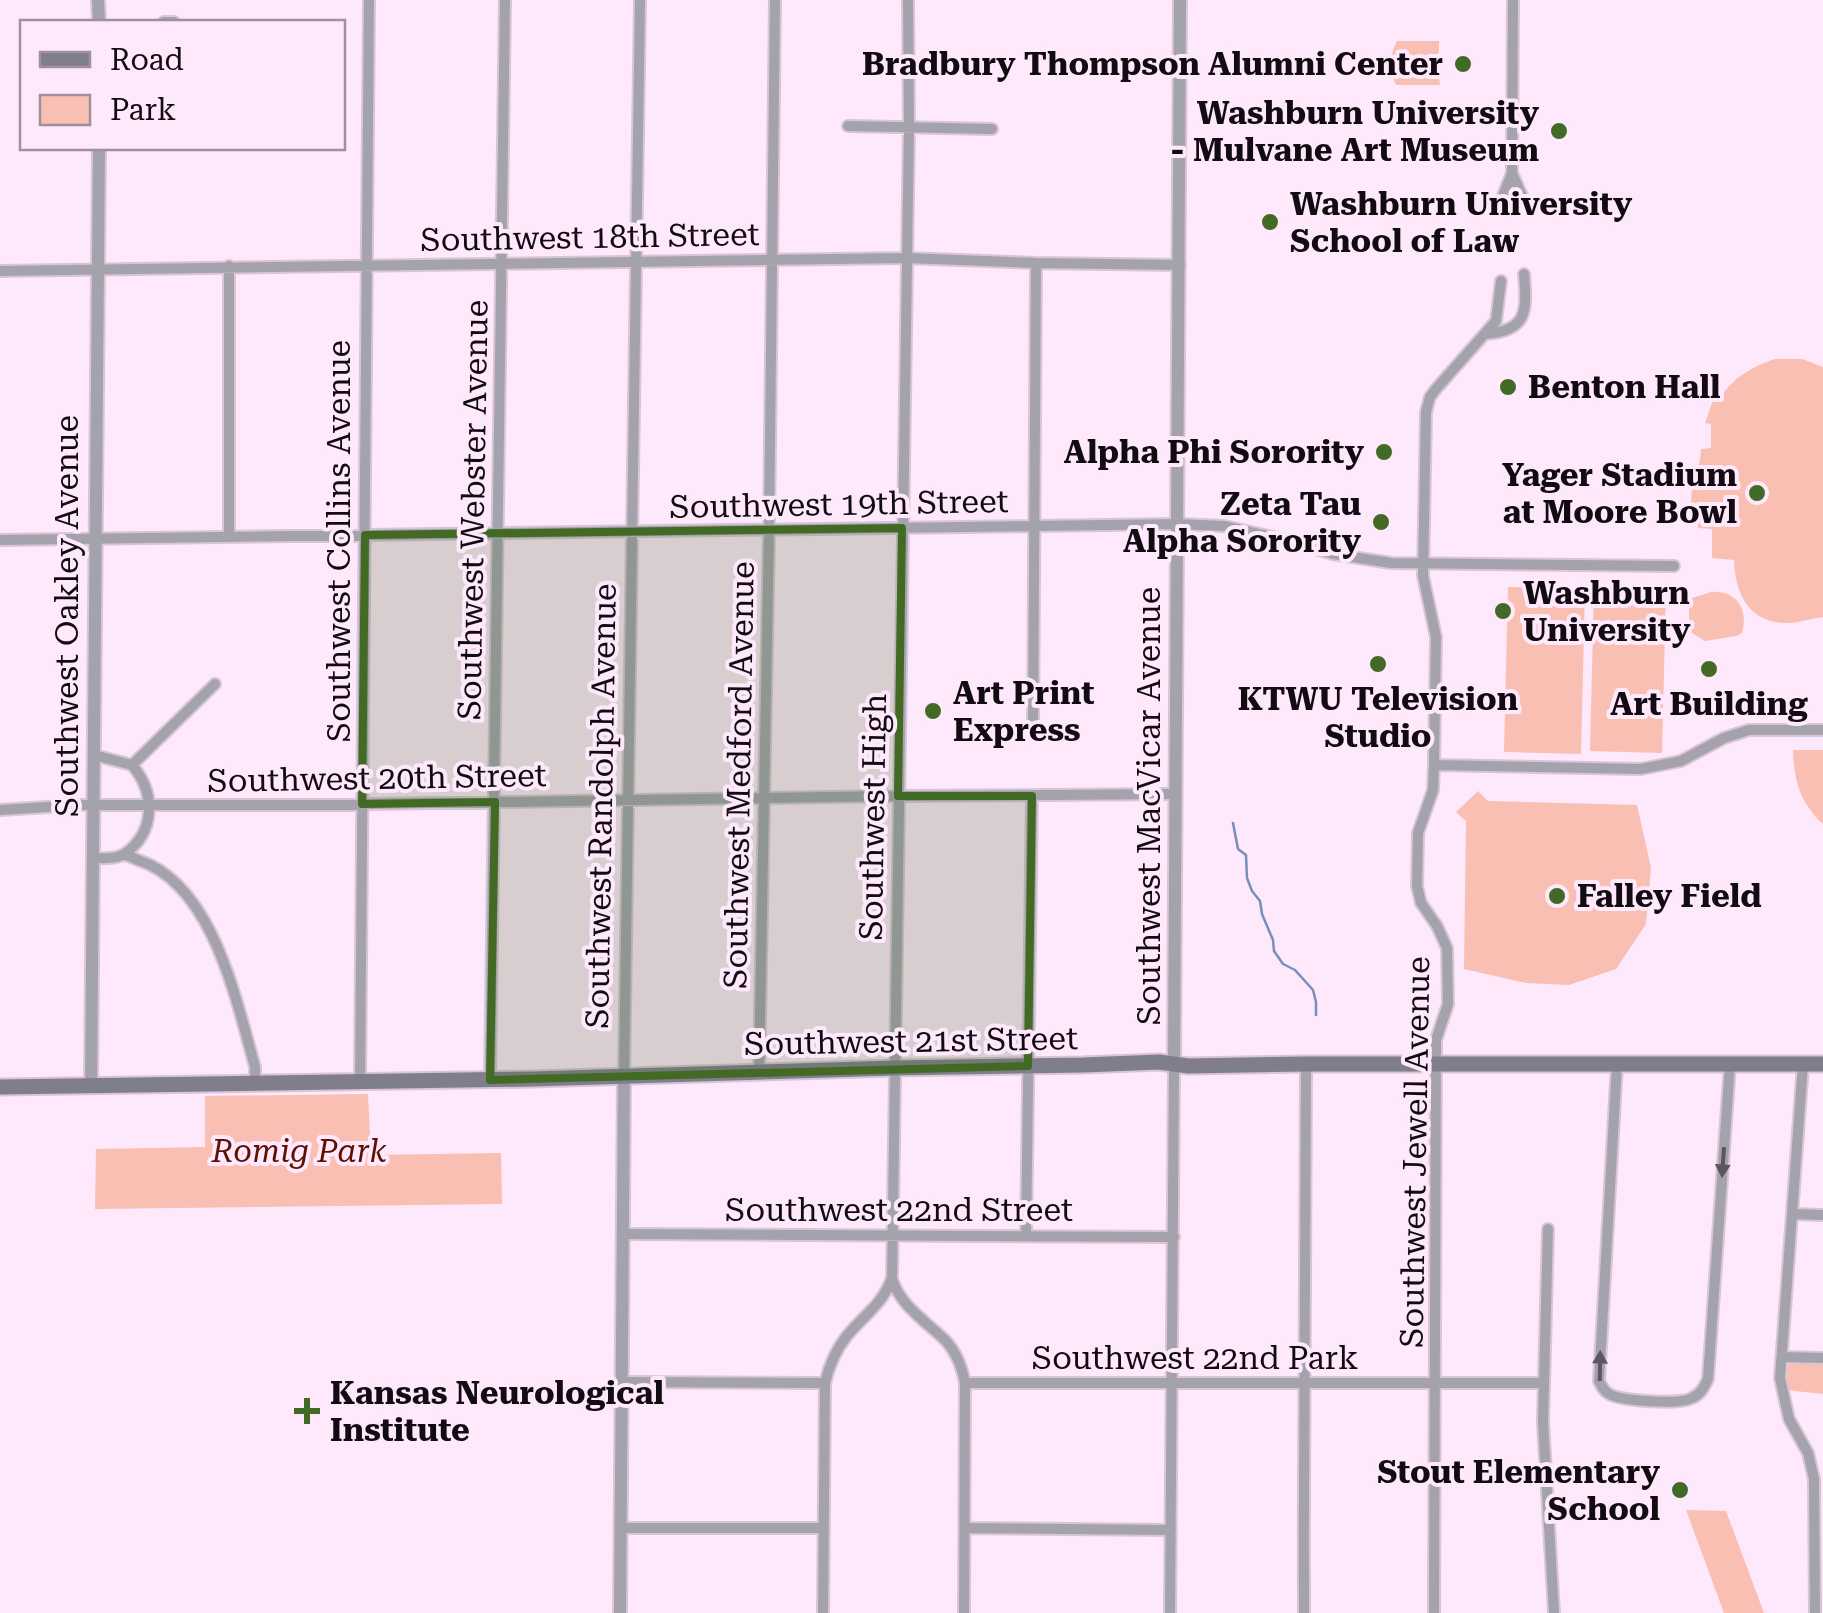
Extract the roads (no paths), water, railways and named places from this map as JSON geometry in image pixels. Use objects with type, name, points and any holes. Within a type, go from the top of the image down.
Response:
[{"type":"main road","name":"Southwest 21st Street","points":[[0,1087],[490,1080],[1111,1062],[1233,1066],[1823,1064]]},
{"type":"street","name":"Southwest Collins Avenue","points":[[360,1082],[369,0]]},
{"type":"street","name":"Southwest Webster Avenue","points":[[490,1080],[505,0]]},
{"type":"street","name":"Southwest Randolph Avenue","points":[[620,1613],[640,0]]},
{"type":"street","name":"Southwest Medford Avenue","points":[[758,1072],[776,0]]},
{"type":"street","name":"Southwest High","points":[[892,1278],[908,0]]},
{"type":"street","name":"Southwest MacVicar Avenue","points":[[1170,1613],[1180,0]]},
{"type":"street","points":[[1512,173],[1514,0]]},
{"type":"street","points":[[848,126],[992,129]]},
{"type":"street","name":"Southwest Oakley Avenue","points":[[91,1086],[99,150]]},
{"type":"street","name":"Southwest 18th Street","points":[[0,270],[906,258],[1180,264]]},
{"type":"street","points":[[1033,729],[1036,263]]},
{"type":"street","points":[[228,537],[229,266]]},
{"type":"street","name":"Southwest Jewell Avenue","points":[[1434,1613],[1436,1040],[1448,1004],[1447,948],[1425,911],[1417,886],[1418,833],[1432,790],[1434,765],[1436,637],[1422,564],[1427,404],[1485,334],[1510,330],[1522,319],[1526,304],[1524,274]]},
{"type":"street","points":[[1485,334],[1498,317],[1500,281]]},
{"type":"street","name":"Southwest 19th Street","points":[[0,540],[1178,524],[1245,530],[1364,560],[1674,566]]},
{"type":"street","points":[[132,765],[215,684]]},
{"type":"street","points":[[1434,765],[1641,769],[1681,761],[1735,733],[1749,730],[1823,730]]},
{"type":"street","points":[[93,858],[112,858],[134,847],[144,831],[150,805],[144,783],[132,765],[94,755]]},
{"type":"street","name":"Southwest 20th Street","points":[[0,810],[93,805],[1176,794]]},
{"type":"street","points":[[1026,1236],[1032,796]]},
{"type":"street","points":[[123,855],[169,876],[203,921],[230,983],[255,1067],[256,1084]]},
{"type":"street","points":[[1304,1613],[1306,1064]]},
{"type":"street","points":[[1617,1064],[1599,1381],[1605,1391],[1617,1397],[1674,1402],[1696,1396],[1708,1379],[1730,1064]]},
{"type":"street","points":[[1802,1064],[1780,1378],[1790,1419],[1808,1453],[1815,1490],[1819,1564],[1815,1613]]},
{"type":"street","points":[[1793,1214],[1823,1214]]},
{"type":"street","points":[[1548,1229],[1543,1456],[1554,1613]]},
{"type":"street","name":"Southwest 22nd Street","points":[[624,1234],[1174,1236]]},
{"type":"street","points":[[823,1613],[825,1382],[838,1350],[879,1304],[892,1278]]},
{"type":"street","points":[[892,1278],[919,1319],[948,1343],[965,1382],[964,1613]]},
{"type":"street","points":[[1782,1357],[1823,1358]]},
{"type":"street","points":[[622,1382],[825,1382]]},
{"type":"street","name":"Southwest 22nd Park","points":[[965,1382],[1544,1383]]},
{"type":"street","points":[[1808,1453],[1823,1451]]},
{"type":"street","points":[[620,1528],[824,1528]]},
{"type":"street","points":[[965,1528],[1171,1530]]},
{"type":"waterway","points":[[1233,823],[1238,849],[1246,855],[1247,878],[1260,901],[1274,951],[1313,990],[1316,1015]]},
{"type":"place","name":"Bradbury Thompson Alumni Center","points":[[1463,64]]},
{"type":"place","name":"Washburn University - Mulvane Art Museum","points":[[1559,131]]},
{"type":"place","name":"Washburn University School of Law","points":[[1270,222]]},
{"type":"place","name":"Benton Hall","points":[[1508,387]]},
{"type":"place","name":"Alpha Phi Sorority","points":[[1384,452]]},
{"type":"place","name":"Yager Stadium at Moore Bowl","points":[[1757,493]]},
{"type":"place","name":"Zeta Tau Alpha Sorority","points":[[1381,522]]},
{"type":"place","name":"Washburn University","points":[[1503,611]]},
{"type":"place","name":"KTWU Television Studio","points":[[1378,664]]},
{"type":"place","name":"Art Building","points":[[1709,669]]},
{"type":"place","name":"Art Print Express","points":[[933,711]]},
{"type":"place","name":"Falley Field","points":[[1557,896]]},
{"type":"place","name":"Kansas Neurological Institute","points":[[307,1411]]},
{"type":"place","name":"Stout Elementary School","points":[[1680,1490]]},
{"type":"park label","name":"Romig Park","points":[[299,1151]]}]
